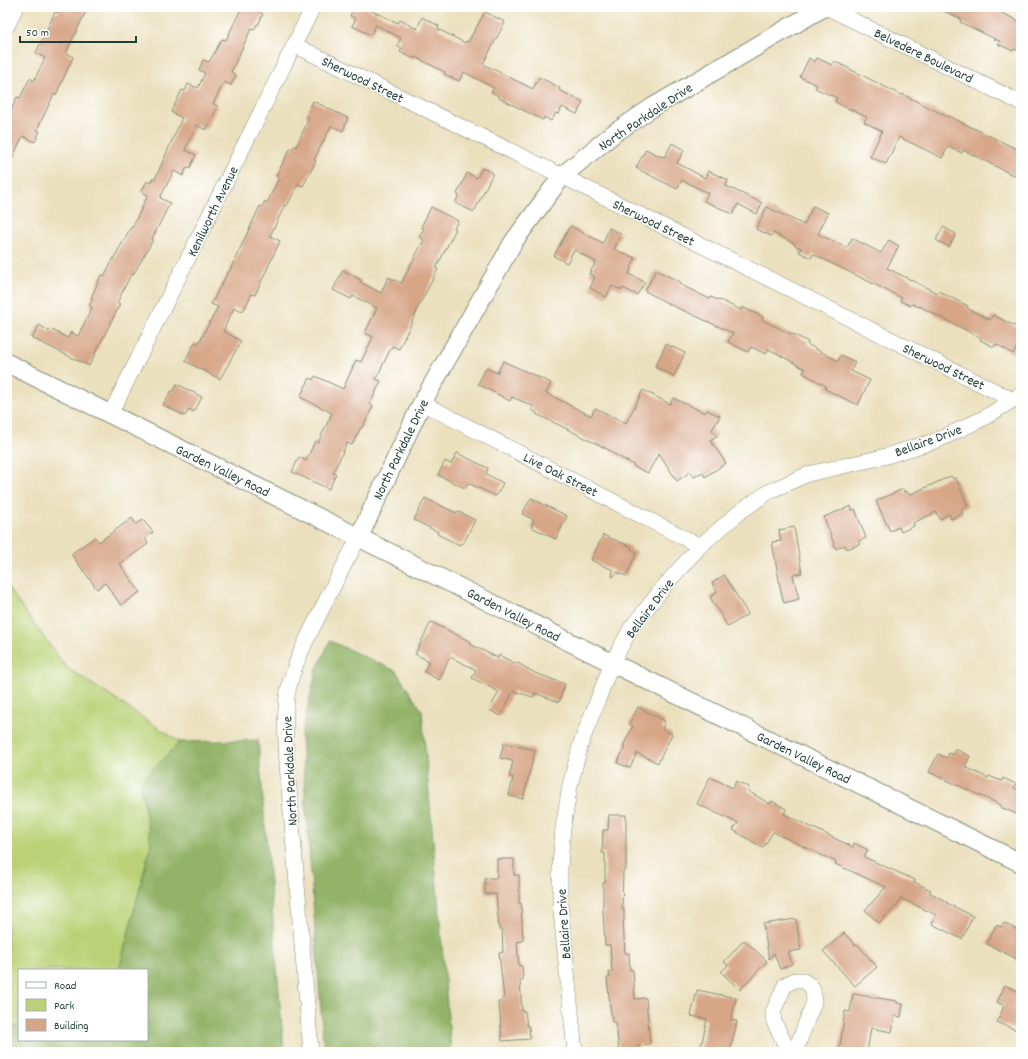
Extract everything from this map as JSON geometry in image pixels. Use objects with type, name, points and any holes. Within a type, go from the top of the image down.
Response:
[{"type":"street","points":[[7,26],[16,7]]},
{"type":"street","name":"Kenilworth Avenue","points":[[110,415],[313,7]]},
{"type":"street","name":"Belvedere Boulevard","points":[[825,7],[1021,103]]},
{"type":"street","name":"North Parkdale Drive","points":[[311,1052],[287,764],[285,732],[286,703],[290,682],[304,645],[359,537],[422,403],[514,241],[562,176],[613,134],[653,107],[825,7]]},
{"type":"street","name":"Sherwood Street","points":[[294,46],[1017,397]]},
{"type":"street","name":"Garden Valley Road","points":[[7,363],[612,663],[1021,863]]},
{"type":"street","name":"Bellaire Drive","points":[[575,1052],[560,902],[560,867],[563,828],[570,784],[581,743],[612,663],[631,628],[667,582],[700,546],[741,511],[770,491],[808,474],[883,457],[938,440],[984,418],[1017,397]]},
{"type":"street","name":"Live Oak Street","points":[[422,403],[700,546]]},
{"type":"street","points":[[789,1052],[774,1022],[773,1012],[785,986],[795,980],[802,980],[813,989],[814,1002],[795,1052]]},
{"type":"green space","points":[[7,587],[66,667],[180,742],[140,782],[151,844],[119,969],[18,969],[18,1026],[7,1031]]},
{"type":"green space","points":[[330,641],[396,671],[422,711],[451,1052],[324,1052],[301,737],[316,671]]},
{"type":"green space","points":[[258,740],[284,1052],[7,1052],[7,1031],[18,1026],[18,1041],[148,1041],[148,969],[119,969],[151,844],[140,782],[180,742]]},
{"type":"building","points":[[61,7],[88,7],[66,53],[73,57],[56,95],[54,94],[37,130],[40,131],[35,142],[23,136],[7,169],[7,119],[17,97],[20,98],[30,78],[34,81],[45,58],[36,53],[55,12],[58,13]]},
{"type":"building","points":[[242,7],[249,7],[263,14],[254,30],[251,29],[231,72],[236,75],[231,85],[224,82],[213,104],[218,106],[206,130],[196,125],[185,150],[196,155],[190,168],[187,167],[183,176],[174,171],[160,198],[170,203],[152,239],[153,240],[133,275],[131,274],[117,303],[120,304],[89,366],[32,338],[39,325],[49,331],[50,329],[68,338],[71,332],[78,336],[92,307],[89,305],[93,299],[91,298],[101,275],[104,276],[131,227],[132,228],[148,195],[141,192],[147,181],[150,183],[153,178],[155,179],[182,118],[171,112],[182,90],[185,91],[188,84],[198,88],[205,73],[199,70],[203,60],[209,62],[222,39],[226,40]]},
{"type":"building","points":[[354,7],[363,7],[398,23],[400,20],[417,29],[422,17],[439,26],[438,29],[465,43],[466,41],[468,42],[485,12],[505,22],[483,64],[533,89],[539,77],[560,88],[559,90],[583,102],[577,114],[562,107],[559,114],[556,113],[551,121],[544,117],[543,120],[499,98],[499,96],[491,92],[494,88],[464,72],[459,81],[415,57],[414,59],[400,52],[402,49],[397,46],[401,38],[376,25],[371,35],[352,26],[356,19],[350,16]]},
{"type":"building","points":[[935,7],[989,7],[1021,22],[1021,52],[1014,49],[1013,51],[998,44],[1000,41],[960,22],[961,19]]},
{"type":"building","points":[[809,58],[815,62],[817,58],[832,65],[834,61],[901,95],[902,94],[1021,151],[1021,179],[963,150],[962,153],[948,147],[942,158],[899,137],[886,164],[870,157],[882,131],[864,122],[867,117],[835,102],[837,98],[815,88],[817,85],[800,77]]},
{"type":"building","points":[[313,101],[348,118],[343,131],[331,126],[314,160],[316,161],[303,186],[298,184],[287,206],[285,205],[270,236],[280,241],[255,295],[252,294],[243,311],[234,308],[223,331],[241,341],[220,379],[185,361],[195,342],[198,344],[218,307],[211,304],[229,272],[260,206],[262,207],[265,201],[267,203],[279,178],[276,176],[290,149],[292,150],[294,146],[296,147],[309,118],[306,116]]},
{"type":"building","points":[[672,143],[684,150],[677,163],[705,178],[708,171],[728,180],[726,186],[762,203],[757,214],[738,204],[733,214],[704,201],[708,193],[682,180],[677,189],[636,168],[646,149],[661,157],[665,157]]},
{"type":"building","points":[[482,168],[493,173],[474,212],[455,203],[459,195],[457,194],[467,173],[477,178]]},
{"type":"building","points":[[813,206],[828,213],[818,234],[847,248],[852,238],[881,253],[889,240],[899,246],[887,268],[937,293],[938,291],[968,306],[967,308],[990,320],[993,315],[1021,329],[1021,339],[1013,354],[996,344],[994,347],[980,340],[981,338],[919,306],[912,304],[911,306],[900,301],[902,298],[813,254],[811,258],[799,252],[801,248],[773,233],[771,236],[756,229],[767,207],[804,225]]},
{"type":"building","points":[[431,207],[458,221],[454,228],[456,229],[436,268],[438,269],[416,311],[399,349],[392,346],[376,379],[381,381],[370,404],[373,406],[352,445],[347,443],[333,473],[336,474],[329,489],[292,472],[299,457],[306,461],[315,441],[318,443],[332,413],[300,397],[310,378],[313,380],[315,376],[343,389],[356,360],[361,362],[373,337],[365,333],[377,308],[353,296],[351,299],[333,290],[343,270],[361,280],[360,282],[381,293],[388,277],[401,283],[424,240],[419,237],[424,228],[421,227]]},
{"type":"building","points":[[570,226],[603,243],[609,228],[621,234],[614,249],[635,258],[629,274],[645,282],[637,295],[623,288],[622,290],[612,286],[606,297],[590,288],[595,277],[589,274],[596,262],[574,250],[567,263],[554,256]]},
{"type":"building","points":[[943,227],[956,234],[949,247],[936,240]]},
{"type":"building","points":[[656,270],[680,282],[679,284],[710,299],[711,297],[720,300],[741,310],[742,307],[763,317],[762,320],[808,342],[807,344],[838,361],[841,355],[855,362],[851,371],[870,380],[858,405],[825,389],[826,386],[803,373],[805,369],[769,349],[766,354],[751,347],[748,352],[728,342],[733,333],[671,305],[645,291]]},
{"type":"building","points":[[666,344],[685,353],[674,376],[655,367]]},
{"type":"building","points":[[503,361],[551,383],[546,393],[591,416],[595,408],[626,423],[643,390],[670,404],[673,398],[705,413],[707,410],[720,416],[712,430],[717,436],[710,440],[726,463],[705,477],[702,472],[694,477],[690,472],[677,481],[659,453],[648,473],[633,466],[634,465],[612,453],[613,452],[536,414],[537,413],[532,410],[533,406],[512,397],[510,401],[478,384],[486,368],[497,373]]},
{"type":"building","points":[[177,384],[202,397],[194,412],[189,409],[185,416],[163,405]]},
{"type":"building","points":[[457,453],[488,468],[486,474],[503,483],[496,496],[468,483],[465,488],[438,475],[445,461],[451,464]]},
{"type":"building","points":[[951,476],[953,479],[956,478],[968,506],[961,509],[963,513],[951,519],[949,514],[940,519],[936,512],[913,523],[914,526],[901,532],[899,527],[890,531],[876,501],[903,489],[905,493],[907,491],[909,495]]},
{"type":"building","points":[[425,498],[456,513],[457,511],[475,520],[463,544],[461,543],[460,545],[451,541],[437,534],[438,532],[414,520]]},
{"type":"building","points":[[531,498],[567,516],[556,539],[531,527],[534,520],[522,514]]},
{"type":"building","points":[[851,506],[852,510],[855,509],[866,538],[858,541],[860,544],[847,549],[845,545],[836,549],[824,517]]},
{"type":"building","points":[[132,518],[136,524],[143,520],[153,532],[145,538],[148,544],[120,564],[140,592],[121,605],[105,583],[97,589],[71,554],[95,537],[99,542]]},
{"type":"building","points":[[794,527],[802,573],[793,575],[799,599],[784,603],[772,542],[781,541],[779,530]]},
{"type":"building","points":[[603,535],[632,547],[631,549],[637,552],[626,576],[617,572],[612,577],[613,570],[591,560]]},
{"type":"building","points":[[724,575],[748,614],[728,627],[710,597],[717,592],[712,583]]},
{"type":"building","points":[[431,622],[471,642],[470,644],[498,658],[499,655],[516,664],[516,662],[535,673],[565,684],[559,702],[535,693],[533,697],[513,691],[501,716],[489,710],[499,692],[472,678],[476,670],[450,657],[439,680],[424,672],[429,661],[415,654]]},
{"type":"building","points":[[638,707],[665,721],[662,729],[672,734],[658,763],[637,753],[630,768],[617,763],[625,747],[623,746],[633,726],[629,724]]},
{"type":"building","points":[[504,743],[535,750],[523,799],[509,796],[513,777],[509,777],[513,761],[500,758]]},
{"type":"building","points":[[955,749],[970,756],[965,767],[988,778],[989,776],[1002,781],[1003,778],[1016,784],[1014,788],[1021,791],[1021,816],[1000,807],[1001,805],[929,772],[938,754],[947,758],[949,753],[953,755]]},
{"type":"building","points":[[710,777],[733,788],[736,781],[749,787],[748,791],[770,804],[772,801],[786,809],[784,814],[853,847],[854,843],[868,850],[864,857],[915,880],[914,882],[931,890],[929,892],[973,916],[962,939],[932,924],[936,915],[901,898],[897,905],[879,923],[865,910],[886,887],[835,864],[836,862],[773,832],[763,848],[733,830],[738,823],[697,804]]},
{"type":"building","points":[[609,815],[626,815],[626,870],[623,871],[622,910],[624,909],[623,921],[625,953],[629,953],[630,970],[633,970],[635,999],[646,998],[650,1044],[638,1045],[639,1052],[619,1052],[616,1022],[612,1022],[607,978],[610,978],[609,972],[612,972],[610,945],[605,945],[603,910],[605,853],[602,853],[603,830],[608,830]]},
{"type":"building","points":[[497,859],[514,859],[514,875],[519,875],[519,903],[521,903],[523,941],[517,942],[519,966],[522,966],[523,980],[520,980],[522,1011],[525,1011],[527,1026],[529,1026],[530,1039],[502,1041],[498,1002],[502,1002],[502,999],[504,999],[499,953],[503,952],[502,929],[499,929],[496,894],[485,894],[485,878],[497,878]]},
{"type":"building","points":[[796,919],[801,950],[788,952],[792,964],[780,969],[774,953],[769,959],[763,924]]},
{"type":"building","points":[[1004,923],[1021,932],[1021,961],[987,944],[996,925],[1001,927]]},
{"type":"building","points":[[844,933],[855,945],[857,944],[877,967],[855,986],[823,951]]},
{"type":"building","points":[[744,940],[767,961],[740,990],[721,972],[728,965],[724,962]]},
{"type":"building","points":[[1005,985],[1021,993],[1021,1032],[997,1022],[1004,1006],[997,1002]]},
{"type":"building","points":[[697,990],[736,998],[731,1020],[737,1021],[730,1052],[700,1052],[707,1019],[691,1016]]},
{"type":"building","points":[[853,994],[897,1001],[897,1003],[903,1004],[901,1017],[895,1016],[892,1032],[871,1028],[867,1052],[839,1052],[845,1011],[850,1012]]}]
